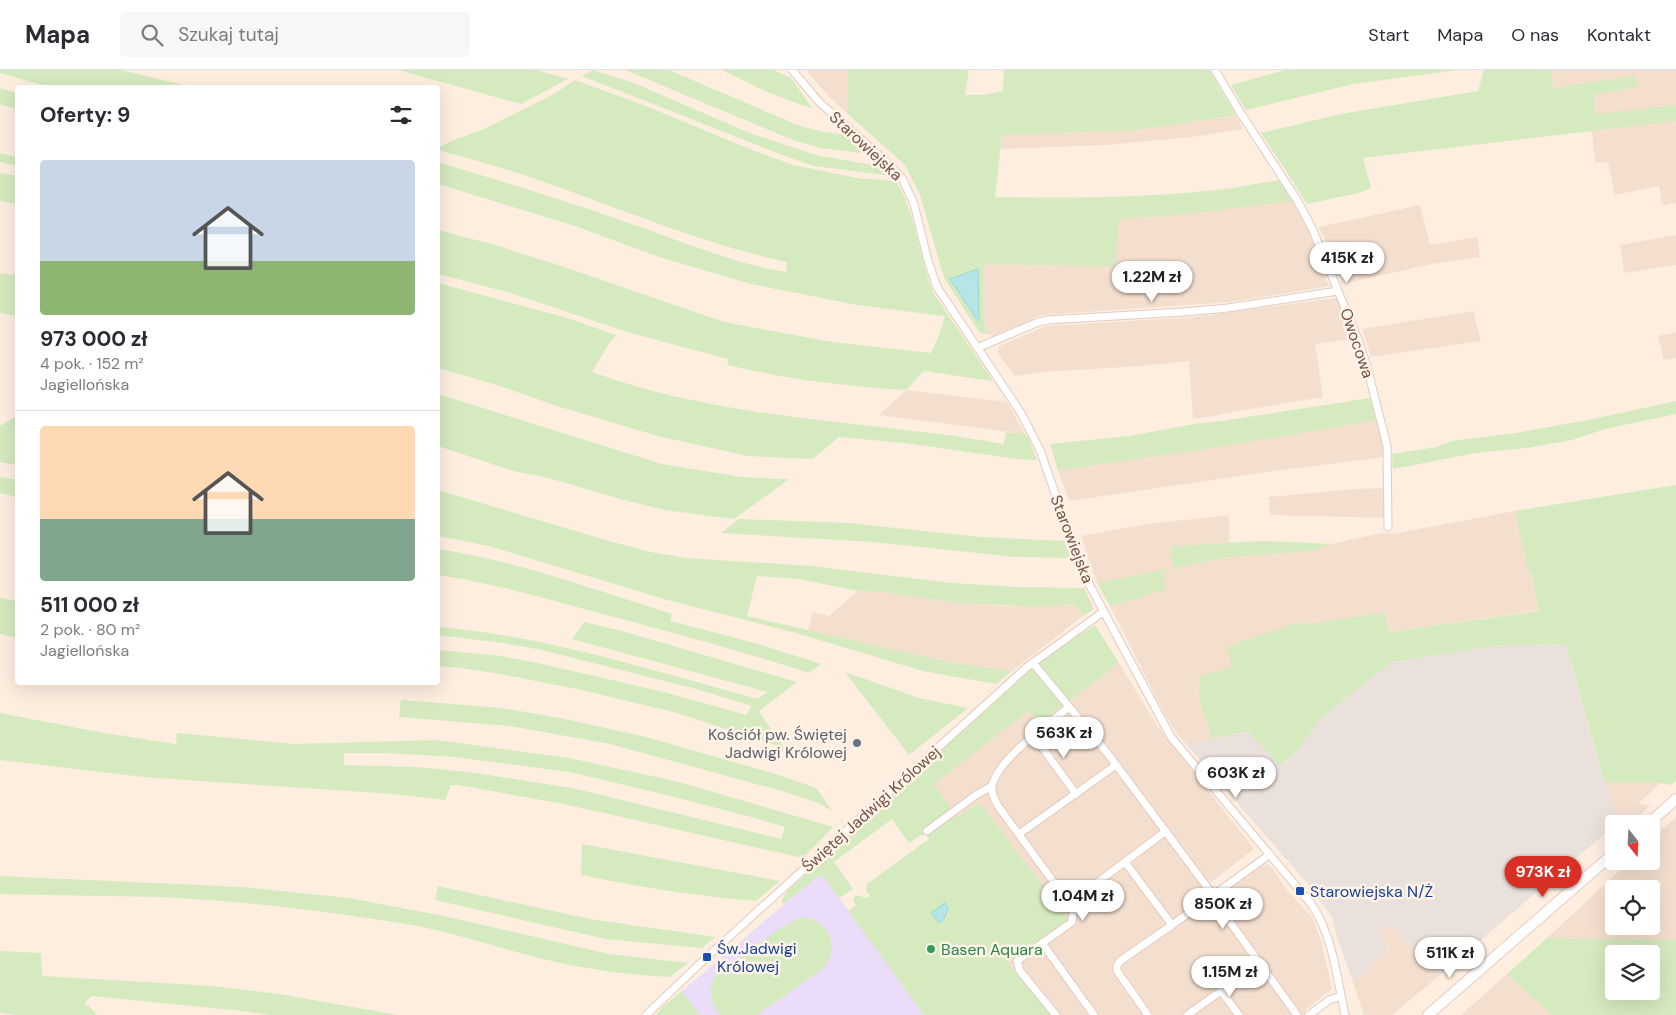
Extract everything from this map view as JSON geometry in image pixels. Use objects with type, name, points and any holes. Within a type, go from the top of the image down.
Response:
[{"type":"street","name":"Starowiejska","points":[[792,70],[818,102],[890,165],[903,180],[914,204],[928,261],[937,287],[1031,431],[1043,459],[1081,566],[1103,612],[1171,737],[1312,905],[1321,920],[1328,938],[1345,1015]]},
{"type":"street","name":"Owocowa","points":[[1215,70],[1297,200],[1316,237],[1342,299],[1366,363],[1387,446],[1388,527]]},
{"type":"street","points":[[977,348],[1047,320],[1228,308],[1338,291]]},
{"type":"street","name":"Świętej Jadwigi Królowej","points":[[646,1015],[715,950],[1033,662],[1103,612]]},
{"type":"street","points":[[1033,662],[1116,765],[1213,895],[1298,1015]]},
{"type":"street","points":[[1069,707],[1008,758],[992,786],[992,794],[998,806],[1074,910]]},
{"type":"street","points":[[1034,736],[1076,794]]},
{"type":"street","points":[[1019,834],[1116,765]]},
{"type":"street","points":[[927,831],[976,795],[992,786]]},
{"type":"street","points":[[1658,815],[1676,799]]},
{"type":"street","points":[[1056,1015],[1017,965],[1016,961],[1072,922],[1074,904],[1082,894],[1166,832]]},
{"type":"street","points":[[1148,1015],[1117,971],[1120,961],[1269,855]]},
{"type":"street","points":[[1428,1015],[1605,861]]},
{"type":"street","points":[[1125,862],[1172,925]]},
{"type":"street","points":[[1042,943],[1094,1015]]},
{"type":"street","points":[[1187,1015],[1261,964]]},
{"type":"street","points":[[1221,991],[1239,1015]]},
{"type":"street","points":[[1309,1015],[1329,1000],[1341,996]]},
{"type":"shaded area","points":[[806,70],[848,70],[848,114],[829,97]]},
{"type":"shaded area","points":[[1551,70],[1676,70],[1676,105],[1596,115],[1594,94],[1638,87],[1636,77],[1553,88]]},
{"type":"shaded area","points":[[1236,115],[1243,129],[1192,137],[1106,145],[1001,149],[1002,135],[1136,130]]},
{"type":"shaded area","points":[[1676,121],[1676,203],[1662,206],[1659,186],[1615,195],[1608,162],[1595,163],[1592,131]]},
{"type":"shaded area","points":[[1292,201],[1318,249],[1314,251],[1329,286],[1231,302],[1042,315],[993,336],[987,334],[983,314],[984,264],[1115,267],[1118,219],[1171,216]]},
{"type":"shaded area","points":[[1420,205],[1430,245],[1477,237],[1480,257],[1432,264],[1346,283],[1319,227]]},
{"type":"shaded area","points":[[1676,235],[1676,265],[1624,273],[1620,245]]},
{"type":"shaded area","points":[[1337,298],[1352,339],[1315,344],[1323,397],[1221,415],[1193,419],[1189,361],[1042,372],[1014,376],[998,353],[999,346],[1046,326],[1194,317]]},
{"type":"shaded area","points":[[1473,311],[1481,341],[1371,357],[1362,329]]},
{"type":"shaded area","points":[[1676,332],[1676,358],[1664,360],[1658,336]]},
{"type":"shaded area","points":[[906,390],[1007,402],[1025,434],[879,415]]},
{"type":"shaded area","points":[[1377,420],[1385,446],[1385,457],[1069,501],[1058,470],[1200,450]]},
{"type":"shaded area","points":[[1386,488],[1386,518],[1270,515],[1269,497]]},
{"type":"shaded area","points":[[1515,511],[1539,610],[1388,632],[1384,612],[1317,623],[1293,624],[1226,647],[1233,667],[1200,703],[1212,739],[1187,745],[1165,715],[1110,606],[1166,589],[1162,574],[1171,569],[1097,583],[1081,536],[1148,524],[1229,515],[1229,543],[1170,546],[1174,568],[1230,557],[1311,551],[1331,544],[1382,533],[1392,534]]},
{"type":"shaded area","points":[[858,591],[1002,606],[1035,607],[1075,604],[1083,616],[1012,671],[952,663],[808,630],[813,612],[829,616]]},
{"type":"shaded area","points":[[1566,644],[1600,770],[1616,815],[1605,815],[1605,834],[1440,975],[1390,924],[1378,935],[1390,948],[1353,982],[1332,917],[1308,884],[1187,745],[1248,731],[1281,766],[1299,749],[1321,718],[1392,662],[1502,645]]},
{"type":"shaded area","points":[[1119,663],[1156,724],[1254,849],[1210,883],[1220,901],[1223,894],[1259,868],[1268,864],[1287,890],[1312,917],[1321,940],[1332,989],[1305,1010],[1308,1015],[1051,1015],[1007,962],[1016,956],[979,802],[957,817],[933,784],[1029,710],[1041,722]]},
{"type":"shaded area","points":[[1604,782],[1661,783],[1638,804],[1650,805],[1640,815],[1616,815]]},
{"type":"shaded area","points":[[1676,817],[1676,940],[1547,938],[1605,884],[1605,935],[1660,935],[1660,880],[1610,880],[1620,870],[1660,870],[1660,832]]},
{"type":"shaded area","points":[[821,873],[924,1015],[700,1015],[682,991]]},
{"type":"shaded area","points":[[1390,924],[1440,975],[1392,1015],[1364,1015],[1353,982],[1390,949],[1378,935]]},
{"type":"shaded area","points":[[1507,974],[1552,1015],[1461,1015]]},
{"type":"green space","points":[[0,70],[121,70],[184,85],[42,85],[0,73]]},
{"type":"green space","points":[[398,70],[537,70],[568,79],[521,104]]},
{"type":"green space","points":[[593,70],[634,83],[752,134],[816,155],[884,167],[892,176],[814,166],[785,156],[582,76]]},
{"type":"green space","points":[[625,70],[669,70],[800,126],[846,135],[868,154],[821,148],[793,140]]},
{"type":"green space","points":[[722,70],[773,70],[791,78],[813,109],[765,91]]},
{"type":"green space","points":[[848,70],[969,70],[965,95],[983,95],[1003,91],[1004,70],[1209,70],[1236,115],[1136,130],[1002,135],[995,197],[1154,195],[1234,188],[1279,180],[1292,201],[1171,216],[1119,219],[1115,267],[984,264],[983,314],[987,334],[979,332],[944,278],[920,195],[905,165],[848,114]],"holes":[[[978,269],[978,321],[951,279]]]},
{"type":"green space","points":[[1285,70],[1458,70],[1353,84],[1246,110],[1231,85]]},
{"type":"green space","points":[[1484,70],[1551,70],[1553,88],[1636,76],[1638,87],[1594,94],[1596,114],[1676,105],[1676,121],[1363,158],[1371,188],[1359,193],[1307,204],[1261,133],[1341,114],[1478,91]]},
{"type":"green space","points":[[575,80],[646,106],[754,151],[793,165],[857,178],[896,181],[909,208],[924,266],[934,294],[993,381],[924,371],[906,390],[838,384],[771,374],[728,365],[728,359],[627,332],[507,292],[440,275],[440,231],[495,245],[564,267],[724,322],[832,342],[931,353],[944,316],[857,305],[751,284],[659,257],[578,227],[440,185],[440,163],[579,206],[725,257],[786,272],[787,262],[725,246],[664,226],[531,177],[440,151],[440,148],[449,142],[484,129],[554,94]]},
{"type":"green space","points":[[0,88],[15,92],[15,108],[0,104]]},
{"type":"green space","points":[[0,153],[15,157],[15,166],[0,162]]},
{"type":"green space","points":[[0,173],[15,176],[15,204],[0,201]]},
{"type":"green space","points":[[0,273],[15,275],[15,316],[0,313]]},
{"type":"green space","points":[[440,284],[564,317],[616,335],[592,372],[631,385],[710,404],[751,411],[1004,444],[1006,432],[1025,434],[1029,439],[1037,460],[1017,459],[905,443],[839,437],[813,459],[748,456],[658,436],[557,406],[497,385],[440,369]]},
{"type":"green space","points":[[440,395],[662,464],[741,477],[789,479],[734,519],[665,510],[549,478],[513,471],[440,447]]},
{"type":"green space","points":[[1370,398],[1377,420],[1200,450],[1058,470],[1050,444],[1130,436],[1194,424]]},
{"type":"green space","points":[[1676,401],[1676,414],[1605,429],[1572,440],[1527,448],[1475,453],[1393,469],[1392,454],[1437,447],[1452,441],[1516,433],[1593,419]]},
{"type":"green space","points":[[15,417],[15,465],[0,462],[0,426]]},
{"type":"green space","points":[[0,477],[15,480],[15,497],[0,493]]},
{"type":"green space","points":[[1676,485],[1676,781],[1671,785],[1661,783],[1604,782],[1566,644],[1502,645],[1392,662],[1321,718],[1299,749],[1280,766],[1248,731],[1212,739],[1200,703],[1199,677],[1232,667],[1226,647],[1293,624],[1317,623],[1384,612],[1389,632],[1539,611],[1515,511]]},
{"type":"green space","points":[[440,491],[650,552],[686,558],[811,566],[952,583],[1017,587],[1084,588],[1093,610],[1083,616],[1075,604],[1035,607],[959,603],[881,592],[858,591],[799,579],[757,576],[747,616],[952,663],[1012,671],[996,684],[923,671],[796,633],[664,599],[489,546],[440,536]]},
{"type":"green space","points":[[739,519],[849,523],[980,537],[1064,541],[1071,558],[1016,557],[873,542],[721,533]]},
{"type":"green space","points":[[1263,541],[1331,544],[1311,551],[1230,557],[1173,568],[1170,546]]},
{"type":"green space","points":[[440,549],[468,554],[556,577],[672,614],[670,621],[755,643],[821,664],[809,673],[721,646],[536,596],[440,575]]},
{"type":"green space","points":[[1173,568],[1162,574],[1167,589],[1110,606],[1097,583]]},
{"type":"green space","points":[[0,598],[15,601],[15,638],[0,634]]},
{"type":"green space","points":[[584,622],[622,631],[797,682],[759,711],[784,748],[677,713],[582,690],[501,674],[440,666],[440,650],[501,656],[664,692],[746,715],[752,706],[696,689],[542,650],[440,635],[440,627],[519,638],[559,646],[758,699],[768,692],[572,639]]},
{"type":"green space","points":[[1095,625],[1119,663],[1041,722],[1028,711],[934,784],[957,817],[979,802],[1068,919],[1007,962],[1051,1015],[924,1015],[848,911],[856,906],[853,900],[856,895],[867,898],[870,896],[866,891],[867,884],[929,839],[926,835],[921,835],[909,843],[892,819],[834,862],[853,889],[839,898],[821,874],[784,904],[781,901],[787,891],[1023,676],[1045,657]]},
{"type":"green space","points":[[845,672],[919,698],[968,708],[909,755]]},
{"type":"green space","points":[[401,700],[502,708],[560,718],[646,737],[779,775],[816,788],[832,811],[820,804],[789,793],[610,744],[510,726],[399,717]]},
{"type":"green space","points":[[0,713],[104,733],[176,744],[177,733],[295,744],[436,740],[569,758],[679,782],[833,827],[803,858],[564,804],[458,785],[451,785],[445,800],[393,794],[144,777],[0,760]],"holes":[[[344,753],[387,753],[455,757],[570,772],[667,795],[785,827],[781,839],[577,789],[476,773],[417,767],[344,765]]]},
{"type":"green space","points":[[582,844],[780,881],[756,901],[690,894],[581,875]]},
{"type":"green space","points":[[0,876],[243,887],[349,898],[444,916],[609,954],[688,963],[670,977],[622,973],[543,959],[424,927],[321,912],[236,902],[178,898],[0,894]]},
{"type":"green space","points":[[438,886],[590,919],[715,937],[702,948],[606,939],[435,900]]},
{"type":"green space","points":[[801,917],[819,923],[829,935],[831,951],[829,960],[824,968],[757,1015],[721,1015],[714,1006],[711,995],[712,983],[717,973],[777,931]]},
{"type":"green space","points":[[1547,938],[1676,940],[1676,1015],[1552,1015],[1507,974]]},
{"type":"green space","points":[[0,951],[41,953],[42,976],[213,986],[279,994],[398,1015],[271,1015],[91,996],[84,1004],[89,1006],[97,1015],[18,1015],[0,1013]]},
{"type":"green space","points":[[682,991],[700,1015],[656,1015],[663,1006]]},
{"type":"water","points":[[978,269],[979,320],[978,321],[950,279]]},
{"type":"water","points":[[945,903],[948,909],[944,919],[939,923],[931,913]]},
{"type":"place","name":"Kościół pw. Świętej Jadwigi Królowej","points":[[857,743]]},
{"type":"place","name":"Starowiejska N/Ż","points":[[1300,891]]},
{"type":"place","name":"Basen Aquara","points":[[931,949]]},
{"type":"place","name":"Św.Jadwigi Królowej","points":[[707,957]]}]
